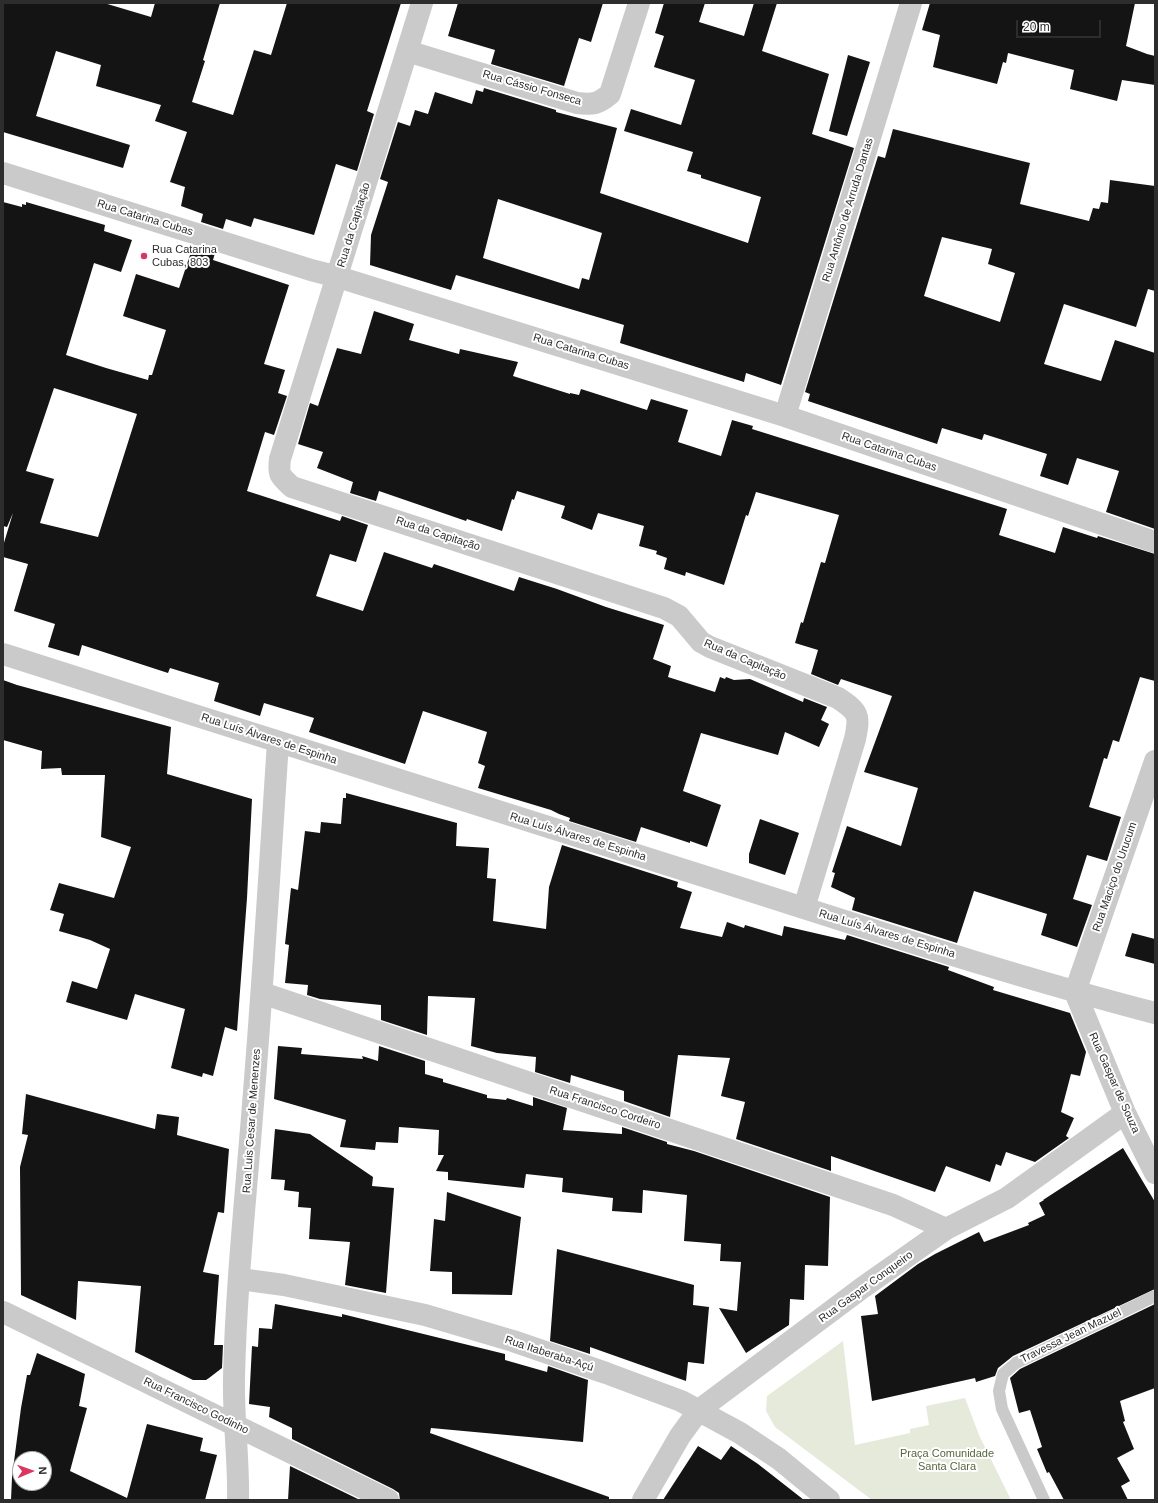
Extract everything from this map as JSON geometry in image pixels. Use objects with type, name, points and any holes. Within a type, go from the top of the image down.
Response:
[{"type":"street","name":"Rua da Capitação","points":[[422,3],[280,459],[279,471],[281,477],[292,487],[664,608],[679,616],[701,642],[710,647],[838,698],[853,708],[859,723],[804,908]]},
{"type":"street","name":"Rua Cássio Fonseca","points":[[407,51],[577,103],[592,105],[601,101],[610,94],[639,3]]},
{"type":"street","name":"Rua Antônio de Arruda Dantas","points":[[785,416],[911,3]]},
{"type":"street","name":"Rua Catarina Cubas","points":[[3,173],[785,416],[1155,542]]},
{"type":"street","name":"Rua Luís Álvares de Espinha","points":[[3,654],[804,908],[1075,992],[1155,1013]]},
{"type":"street","name":"Rua Luis Cesar de Menenzes","points":[[238,1500],[239,1475],[235,1424],[234,1378],[240,1279],[262,994],[278,742]]},
{"type":"street","name":"Rua Maciço do Urucum","points":[[1075,992],[1155,761]]},
{"type":"street","name":"Rua Gaspar de Souza","points":[[1075,992],[1125,1113],[1155,1172]]},
{"type":"street","name":"Rua Francisco Cordeiro","points":[[262,994],[893,1205],[946,1229]]},
{"type":"street","name":"Rua Gaspar Conqueiro","points":[[643,1500],[680,1436],[699,1410],[862,1288],[946,1229],[1008,1198],[1125,1113]]},
{"type":"street","name":"Rua Itaberaba-Açú","points":[[240,1279],[284,1285],[425,1315],[513,1341],[681,1401],[740,1433],[779,1459],[829,1500]]},
{"type":"street","name":"Rua Francisco Godinho","points":[[3,1312],[388,1500]]},
{"type":"lane","name":"Travessa Jean Mazuel","points":[[1044,1500],[1002,1409],[999,1391],[1003,1374],[1016,1363],[1155,1296]]},
{"type":"green space","name":"Praça Comunidade Santa Clara","points":[[843,1341],[855,1445],[910,1433],[910,1429],[929,1425],[926,1406],[965,1398],[979,1435],[1011,1500],[872,1500],[775,1427],[766,1411],[767,1396]]},
{"type":"building","points":[[3,3],[104,3],[151,17],[155,3],[220,3],[203,60],[205,61],[192,102],[233,115],[254,50],[271,55],[287,3],[401,3],[367,111],[374,114],[357,171],[336,164],[314,235],[254,218],[251,227],[226,219],[223,229],[201,222],[203,214],[181,206],[185,187],[170,182],[187,132],[155,121],[161,105],[96,86],[101,65],[56,51],[36,116],[130,145],[123,168],[3,132]]},
{"type":"building","points":[[458,3],[603,3],[591,42],[579,38],[564,86],[491,64],[495,50],[448,36]]},
{"type":"building","points":[[664,3],[705,3],[699,22],[744,36],[754,3],[777,3],[762,51],[829,74],[812,134],[854,148],[781,385],[746,373],[744,382],[620,343],[624,325],[456,275],[451,290],[370,265],[371,235],[388,182],[380,179],[398,122],[410,126],[415,110],[428,114],[435,92],[472,104],[476,90],[483,92],[484,88],[556,110],[556,112],[617,128],[600,193],[748,243],[761,197],[701,178],[701,175],[687,171],[693,152],[624,131],[631,109],[681,125],[695,80],[654,67],[664,36],[655,33]],"holes":[[[498,199],[602,233],[589,280],[582,278],[579,289],[483,258]]]},
{"type":"building","points":[[930,3],[1135,3],[1126,46],[1155,56],[1155,85],[1122,80],[1117,101],[1070,89],[1074,70],[1008,53],[1006,63],[1003,62],[997,84],[933,67],[940,35],[922,30]]},
{"type":"building","points":[[848,55],[870,62],[847,136],[829,131]]},
{"type":"building","points":[[893,129],[1030,163],[1020,204],[1089,221],[1093,208],[1099,209],[1101,202],[1108,203],[1110,180],[1155,186],[1155,291],[1148,289],[1136,327],[1064,304],[1044,364],[1101,381],[1115,340],[1155,353],[1155,529],[1106,512],[1119,471],[1077,458],[1068,485],[1040,476],[1047,454],[984,434],[982,440],[942,428],[937,444],[808,401],[810,394],[805,392],[878,156],[885,158]],"holes":[[[942,237],[992,249],[988,264],[1015,273],[1000,322],[924,296]]]},
{"type":"building","points":[[3,202],[22,207],[22,204],[26,205],[26,202],[105,225],[104,231],[132,240],[121,272],[94,263],[66,355],[106,368],[148,380],[149,375],[152,375],[166,330],[123,316],[136,274],[179,288],[193,246],[215,253],[213,260],[289,285],[264,364],[285,370],[278,393],[287,396],[274,435],[265,432],[247,491],[340,521],[342,516],[368,525],[356,562],[330,554],[316,596],[363,611],[384,552],[432,568],[434,564],[514,591],[519,577],[664,625],[653,659],[671,666],[668,677],[715,692],[720,677],[725,679],[726,677],[734,680],[750,679],[803,702],[804,698],[827,707],[821,720],[829,724],[819,747],[785,732],[778,755],[701,733],[683,791],[721,805],[707,847],[641,827],[636,842],[569,821],[570,818],[551,810],[478,788],[485,766],[478,763],[487,732],[423,711],[405,764],[309,732],[314,718],[264,703],[260,716],[214,701],[219,683],[170,668],[168,673],[82,645],[79,656],[48,647],[55,624],[14,611],[28,564],[3,557],[3,546],[13,513],[7,527],[3,526]],"holes":[[[54,388],[137,414],[98,537],[40,523],[54,479],[26,471]]]},
{"type":"building","points":[[374,311],[414,324],[409,340],[459,354],[460,349],[518,362],[513,376],[570,394],[579,395],[581,389],[647,410],[651,399],[688,410],[678,442],[721,456],[732,420],[753,426],[752,429],[1007,509],[999,535],[1055,553],[1063,527],[1097,538],[1098,536],[1155,554],[1155,681],[1140,677],[1119,742],[1113,740],[1107,759],[1104,758],[1089,807],[1121,817],[1107,861],[1087,855],[1073,899],[1092,905],[1077,947],[1041,935],[1047,914],[974,891],[957,943],[852,910],[855,898],[831,887],[835,873],[832,872],[847,826],[901,846],[918,788],[864,772],[892,696],[841,679],[838,685],[811,674],[818,650],[795,643],[801,622],[803,623],[821,562],[825,563],[839,515],[756,492],[748,516],[746,515],[724,585],[686,572],[685,576],[664,569],[667,558],[656,554],[657,551],[639,546],[644,526],[598,513],[592,530],[561,518],[565,506],[517,491],[514,500],[512,499],[502,531],[467,519],[466,521],[379,491],[376,501],[350,493],[353,482],[317,468],[323,452],[298,444],[310,403],[318,406],[337,348],[361,354]]},
{"type":"building","points":[[3,680],[171,727],[167,774],[252,799],[247,898],[237,1031],[225,1027],[213,1076],[203,1073],[202,1077],[171,1068],[185,1009],[135,994],[127,1020],[66,1002],[72,981],[97,989],[110,949],[90,940],[59,931],[64,914],[50,910],[59,883],[114,898],[131,847],[101,837],[105,775],[62,775],[61,768],[41,769],[42,751],[3,740]]},
{"type":"building","points":[[346,793],[457,823],[456,846],[489,848],[487,878],[496,879],[493,921],[546,929],[549,887],[562,845],[678,882],[677,887],[692,892],[680,928],[722,937],[727,922],[744,928],[745,925],[782,936],[784,926],[845,940],[847,935],[949,967],[948,970],[994,987],[993,990],[1070,1013],[1086,1052],[1080,1076],[1071,1074],[1061,1112],[1074,1118],[1066,1136],[1069,1138],[1035,1162],[1006,1152],[1001,1166],[996,1164],[990,1182],[946,1166],[935,1192],[831,1156],[831,1171],[736,1139],[745,1102],[721,1096],[730,1058],[678,1055],[670,1117],[624,1101],[624,1091],[571,1075],[570,1083],[535,1072],[536,1057],[497,1053],[471,1046],[475,998],[428,996],[427,1035],[381,1020],[381,1005],[320,999],[307,995],[308,985],[285,983],[289,945],[285,944],[291,888],[298,890],[305,831],[320,833],[321,822],[341,824],[343,798],[346,798]]},
{"type":"building","points":[[760,819],[799,833],[785,875],[749,863],[749,854]]},
{"type":"building","points":[[1132,933],[1155,939],[1155,964],[1125,956]]},
{"type":"building","points":[[278,1046],[302,1048],[301,1054],[363,1059],[362,1056],[378,1061],[379,1046],[425,1061],[425,1074],[443,1079],[443,1082],[487,1095],[487,1098],[506,1100],[507,1098],[533,1106],[533,1097],[567,1108],[563,1130],[622,1134],[622,1127],[667,1142],[667,1144],[694,1151],[830,1197],[828,1266],[805,1265],[804,1300],[790,1299],[789,1325],[746,1353],[719,1308],[737,1311],[741,1262],[720,1261],[721,1244],[684,1241],[687,1195],[643,1190],[642,1213],[612,1211],[613,1198],[562,1192],[563,1178],[526,1174],[524,1188],[448,1180],[448,1172],[436,1171],[444,1155],[438,1155],[439,1130],[399,1127],[398,1143],[376,1142],[375,1150],[340,1147],[346,1120],[274,1099]]},
{"type":"building","points":[[26,1094],[155,1129],[157,1114],[179,1117],[177,1135],[229,1149],[224,1213],[218,1212],[203,1272],[219,1275],[214,1345],[223,1345],[222,1368],[206,1380],[193,1380],[135,1352],[141,1286],[78,1281],[76,1320],[21,1295],[20,1167],[28,1135],[22,1134]]},
{"type":"building","points":[[275,1129],[310,1134],[373,1177],[372,1186],[394,1188],[386,1293],[345,1285],[350,1242],[309,1239],[311,1208],[298,1207],[299,1192],[284,1190],[285,1180],[271,1179]]},
{"type":"building","points":[[1123,1148],[1155,1202],[1155,1289],[1013,1356],[998,1368],[995,1376],[976,1382],[975,1378],[872,1401],[861,1316],[878,1314],[875,1296],[918,1264],[979,1232],[984,1242],[1029,1225],[1028,1223],[1045,1215],[1039,1203]]},
{"type":"building","points":[[447,1192],[521,1217],[512,1295],[452,1294],[452,1272],[430,1271],[434,1219],[445,1221]]},
{"type":"building","points":[[557,1249],[694,1285],[693,1305],[709,1307],[704,1364],[688,1362],[686,1381],[590,1347],[590,1354],[550,1341]]},
{"type":"building","points":[[275,1304],[342,1317],[342,1314],[505,1354],[505,1360],[547,1372],[548,1366],[588,1380],[583,1442],[431,1428],[430,1433],[609,1497],[609,1500],[400,1500],[399,1493],[393,1489],[292,1439],[292,1428],[269,1417],[270,1407],[249,1404],[252,1346],[258,1347],[259,1328],[272,1329]]},
{"type":"building","points":[[1155,1304],[1155,1388],[1120,1401],[1125,1421],[1123,1422],[1134,1449],[1117,1458],[1130,1481],[1121,1486],[1128,1500],[1064,1500],[1049,1472],[1047,1473],[1037,1449],[1042,1447],[1030,1410],[1019,1413],[1010,1378],[1020,1369]]},
{"type":"building","points":[[37,1353],[85,1374],[79,1406],[87,1408],[70,1471],[127,1498],[147,1424],[203,1438],[200,1451],[217,1455],[205,1500],[11,1500],[12,1477],[12,1491],[52,1491],[52,1451],[15,1451],[27,1375],[30,1375]]},
{"type":"building","points":[[698,1446],[721,1460],[731,1446],[758,1464],[804,1500],[663,1500]]},
{"type":"building","points":[[290,1466],[360,1500],[288,1500]]},
{"type":"place","name":"Rua Catarina Cubas, 803","points":[[144,256]]}]
